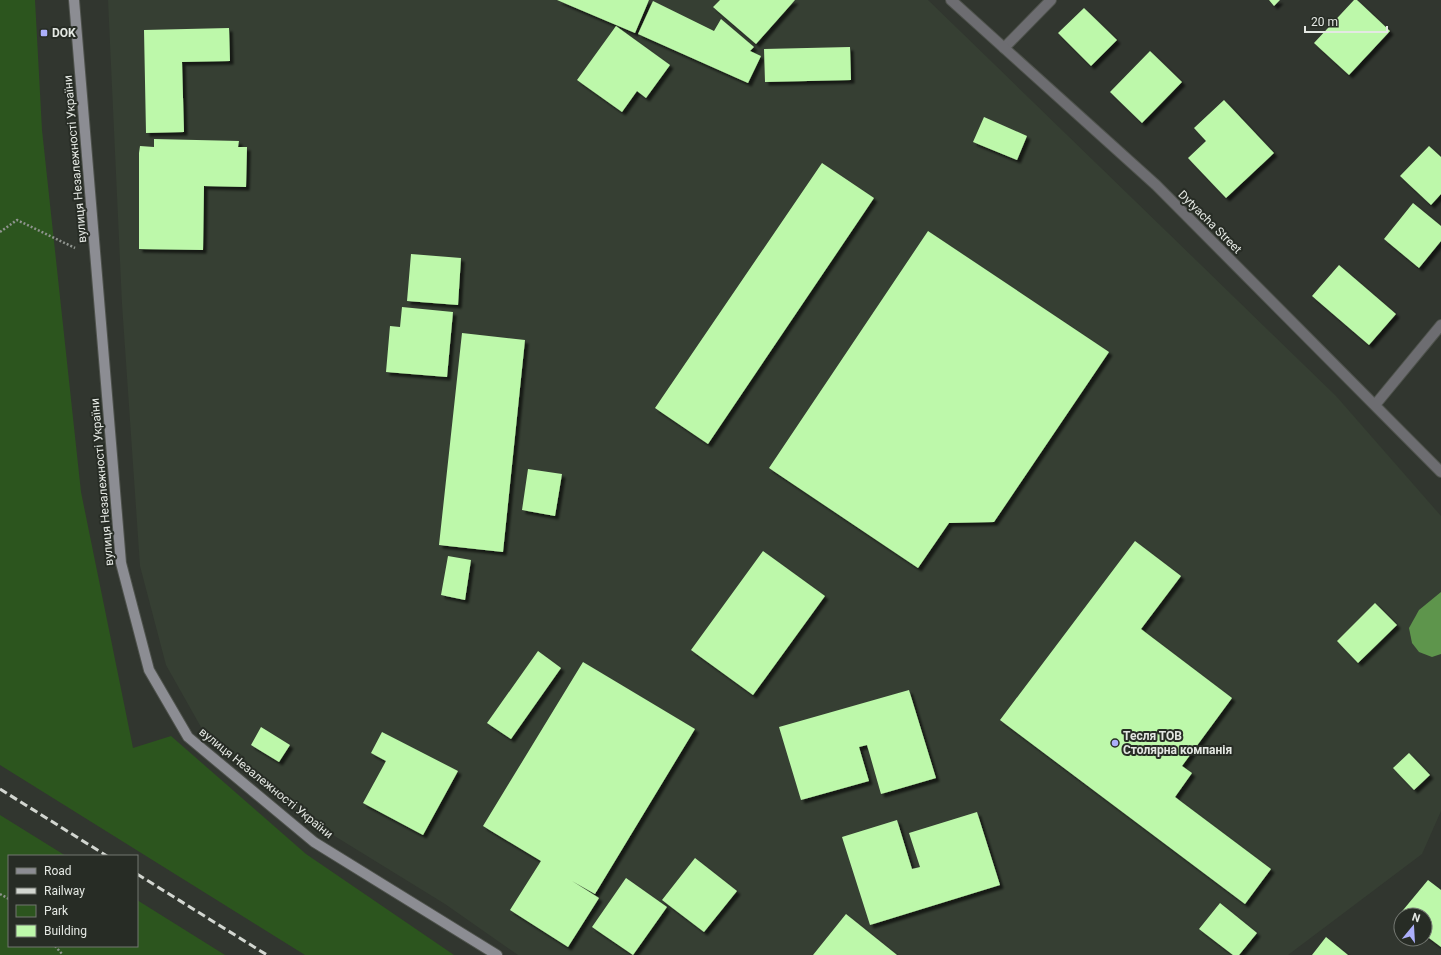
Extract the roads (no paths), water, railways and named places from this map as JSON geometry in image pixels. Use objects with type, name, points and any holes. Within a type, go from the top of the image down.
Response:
[{"type":"main road","name":"вулиця Незалежності України","points":[[74,0],[121,563],[149,670],[188,737],[308,837],[497,955]]},
{"type":"street","name":"Dytyacha Street","points":[[951,0],[1156,185],[1441,472]]},
{"type":"street","points":[[1004,48],[1051,0]]},
{"type":"street","points":[[1375,405],[1441,325]]},
{"type":"railway","points":[[0,789],[105,855]]},
{"type":"railway","points":[[138,875],[267,955]]},
{"type":"place","name":"DOK","points":[[44,33]]},
{"type":"place","name":"Тесля ТОВ Столярна компанія","points":[[1115,743]]}]
